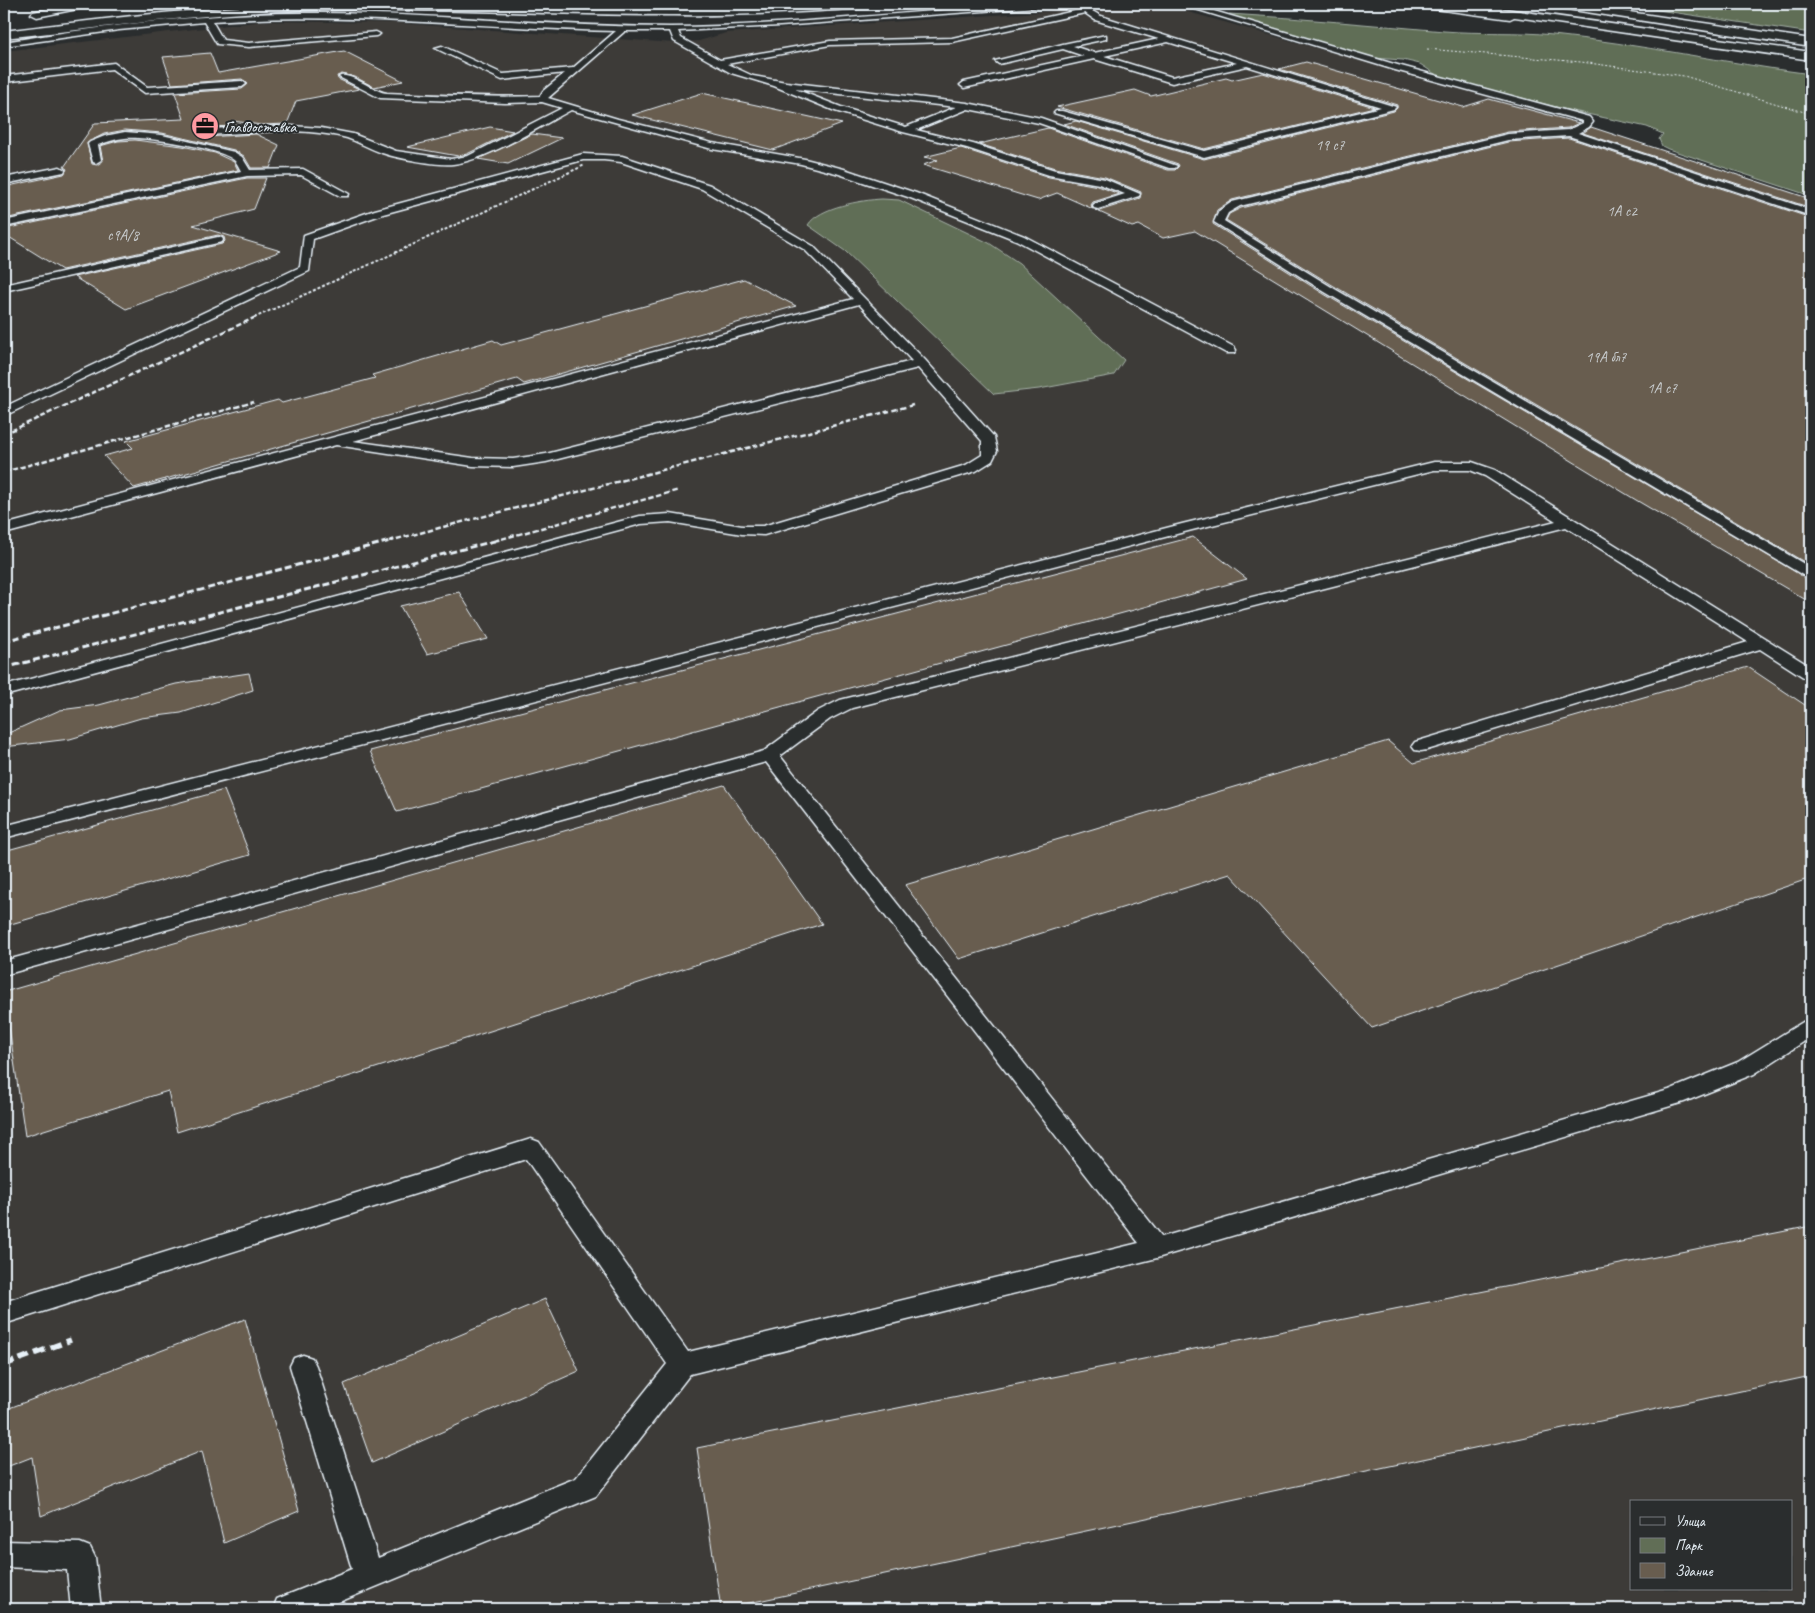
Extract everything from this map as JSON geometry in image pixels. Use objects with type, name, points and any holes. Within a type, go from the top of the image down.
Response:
[{"type":"main road","points":[[24,16],[87,4]]},
{"type":"main road","points":[[4,34],[214,4]]},
{"type":"main road","points":[[688,4],[766,4]]},
{"type":"main road","points":[[4,34],[171,15],[299,7],[400,6],[684,12],[880,4]]},
{"type":"main road","points":[[1420,4],[1811,58]]},
{"type":"main road","points":[[1447,4],[1811,58]]},
{"type":"main road","points":[[1508,4],[1811,47]]},
{"type":"main road","points":[[1554,4],[1811,43]]},
{"type":"main road","points":[[4,24],[101,10]]},
{"type":"lane","points":[[4,44],[134,25],[207,19],[314,15],[623,29],[673,29],[789,23],[1050,4]]},
{"type":"lane","points":[[1059,113],[1204,154],[1391,107],[1098,18],[1074,4]]},
{"type":"lane","points":[[1183,4],[1398,68],[1580,117],[1588,122],[1586,125],[1570,133]]},
{"type":"lane","points":[[720,63],[830,43],[952,40],[1085,11]]},
{"type":"lane","points":[[207,19],[220,42],[228,44],[248,45],[376,34]]},
{"type":"lane","points":[[543,99],[546,93],[623,29]]},
{"type":"lane","points":[[673,29],[677,39],[732,70],[778,85],[838,109],[906,130],[970,146],[1053,173],[1102,181],[1134,194],[1098,206]]},
{"type":"lane","points":[[999,61],[1104,37]]},
{"type":"lane","points":[[964,85],[1169,39]]},
{"type":"lane","points":[[1063,46],[1172,80],[1247,63]]},
{"type":"lane","points":[[439,48],[502,77],[576,69]]},
{"type":"lane","points":[[4,79],[114,66],[145,90],[242,84]]},
{"type":"lane","points":[[343,78],[380,95],[505,100],[543,99],[615,121],[712,146],[802,161],[840,171],[912,195],[1020,238],[1230,350]]},
{"type":"lane","points":[[778,85],[856,92],[966,106],[1041,120],[1172,166]]},
{"type":"lane","points":[[906,130],[966,106]]},
{"type":"lane","points":[[206,132],[291,129],[321,131],[350,136],[395,154],[450,162],[471,158],[570,107]]},
{"type":"lane","points":[[1811,213],[1570,133],[1508,137],[1236,204],[1227,208],[1219,218],[1219,222],[1328,290],[1642,472],[1705,513],[1811,574]]},
{"type":"lane","points":[[96,160],[93,144],[102,139],[167,137],[231,154],[239,158],[247,173]]},
{"type":"lane","points":[[4,412],[305,270],[308,237],[379,212],[583,157],[604,156],[706,187],[809,248],[921,363],[989,440],[992,450],[988,459],[971,468],[764,530],[742,530],[670,518],[640,520],[4,691]]},
{"type":"lane","points":[[4,181],[60,170]]},
{"type":"lane","points":[[4,224],[247,173],[303,172],[344,194]]},
{"type":"lane","points":[[4,288],[218,240]]},
{"type":"lane","points":[[4,530],[860,300]]},
{"type":"lane","points":[[333,442],[474,462],[513,463],[546,458],[921,363]]},
{"type":"lane","points":[[4,832],[1187,527],[1434,466],[1472,466],[1490,473],[1811,674]]},
{"type":"lane","points":[[4,968],[770,755],[824,715],[846,704],[1568,522]]},
{"type":"lane","points":[[1421,746],[1762,642]]},
{"type":"lane","points":[[770,755],[1156,1248]]},
{"type":"lane","points":[[288,1609],[586,1486],[682,1365],[1156,1248],[1676,1096],[1746,1068],[1811,1027]]},
{"type":"lane","points":[[4,1313],[531,1148],[682,1365]]},
{"type":"lane","points":[[304,1366],[369,1576]]},
{"type":"lane","points":[[4,1554],[80,1556],[86,1609]]},
{"type":"path","points":[[1426,49],[1552,59],[1684,76],[1811,114]]},
{"type":"shaded area","points":[[1160,4],[1544,112],[1811,198],[1811,1609],[4,1609],[4,51],[264,21],[396,23],[674,43],[699,41],[726,33]]},
{"type":"green space","points":[[426,4],[650,4],[690,8],[604,8]]},
{"type":"green space","points":[[1618,4],[1811,4],[1811,33]]},
{"type":"green space","points":[[1229,14],[1444,31],[1553,35],[1618,43],[1811,74],[1811,196],[1668,149],[1662,146],[1659,139],[1663,134],[1647,127],[1564,109],[1438,76],[1420,64],[1403,60],[1374,58]]},
{"type":"green space","points":[[882,199],[899,200],[989,243],[1019,263],[1124,360],[1114,375],[1039,389],[994,394],[845,251],[808,225],[821,213],[831,209],[853,203]]},
{"type":"building","points":[[344,51],[403,81],[374,87],[355,77],[342,74],[337,76],[338,79],[359,89],[296,101],[287,124],[261,125],[233,121],[232,123],[239,126],[206,127],[199,131],[206,137],[256,134],[279,145],[270,168],[251,168],[244,156],[234,150],[162,133],[125,130],[104,134],[87,143],[92,164],[97,165],[103,161],[100,146],[118,141],[135,140],[182,146],[215,153],[234,162],[238,170],[4,219],[4,187],[64,174],[67,169],[64,167],[95,123],[184,119],[175,93],[242,89],[248,84],[242,79],[172,84],[163,57],[210,53],[218,73]]},
{"type":"building","points":[[1306,62],[1463,107],[1489,99],[1579,123],[1568,128],[1508,132],[1232,200],[1217,210],[1213,224],[1324,294],[1811,581],[1811,603],[1636,500],[1195,231],[1163,238],[1139,225],[1132,227],[1095,210],[1099,211],[1140,198],[1141,192],[1105,177],[1055,168],[979,144],[1048,128],[1168,170],[1175,170],[1179,166],[1178,164],[1064,124],[1076,121],[1204,159],[1394,111],[1397,108],[1397,105],[1279,69]]},
{"type":"building","points":[[1263,73],[1374,107],[1204,149],[1057,107],[1135,90],[1151,96],[1226,78],[1232,80]]},
{"type":"building","points":[[702,93],[842,124],[773,150],[632,115]]},
{"type":"building","points":[[490,127],[513,131],[467,154],[458,156],[407,147]]},
{"type":"building","points":[[1591,127],[1811,199],[1811,208],[1583,133]]},
{"type":"building","points":[[532,134],[562,138],[508,164],[478,159]]},
{"type":"building","points":[[1569,138],[1811,218],[1811,566],[1334,286],[1226,220],[1229,214],[1241,208],[1508,142]]},
{"type":"building","points":[[961,148],[1049,177],[1098,186],[1119,194],[1093,202],[1091,205],[1093,209],[1057,193],[1038,200],[923,165],[938,160],[924,157]]},
{"type":"building","points":[[247,178],[266,178],[254,209],[193,225],[281,251],[126,309],[74,277],[222,244],[225,241],[224,237],[218,235],[62,270],[4,234],[4,229]]},
{"type":"building","points":[[744,279],[796,306],[524,384],[517,379],[134,488],[104,456],[133,448],[126,441],[278,400],[282,403],[375,378],[372,375],[493,340],[501,345]]},
{"type":"building","points":[[1193,537],[1247,579],[397,812],[370,751]]},
{"type":"building","points":[[459,592],[488,639],[427,654],[400,606]]},
{"type":"building","points":[[1748,667],[1811,709],[1811,878],[1372,1028],[1230,874],[959,959],[905,885],[1388,741],[1414,763]]},
{"type":"building","points":[[249,673],[253,690],[181,713],[141,718],[70,739],[4,747],[4,735],[60,710],[99,705],[176,684]]},
{"type":"building","points":[[724,785],[822,924],[177,1132],[168,1091],[25,1136],[4,992]]},
{"type":"building","points":[[224,790],[250,855],[4,926],[4,851]]},
{"type":"building","points":[[1811,1226],[1811,1376],[721,1609],[697,1448]]},
{"type":"building","points":[[545,1299],[579,1371],[372,1463],[344,1384]]},
{"type":"building","points":[[245,1319],[299,1511],[224,1543],[202,1451],[41,1516],[32,1457],[4,1468],[4,1410]]},
{"type":"railway","points":[[254,318],[585,165]]},
{"type":"railway","points":[[4,434],[256,317]]},
{"type":"railway","points":[[4,472],[254,402]]},
{"type":"railway","points":[[389,541],[913,405]]},
{"type":"railway","points":[[494,541],[679,490]]},
{"type":"railway","points":[[4,641],[394,540]]},
{"type":"railway","points":[[4,668],[498,540]]},
{"type":"railway","points":[[4,1365],[71,1340]]},
{"type":"place","name":"Главдоставка","points":[[205,126]]}]
